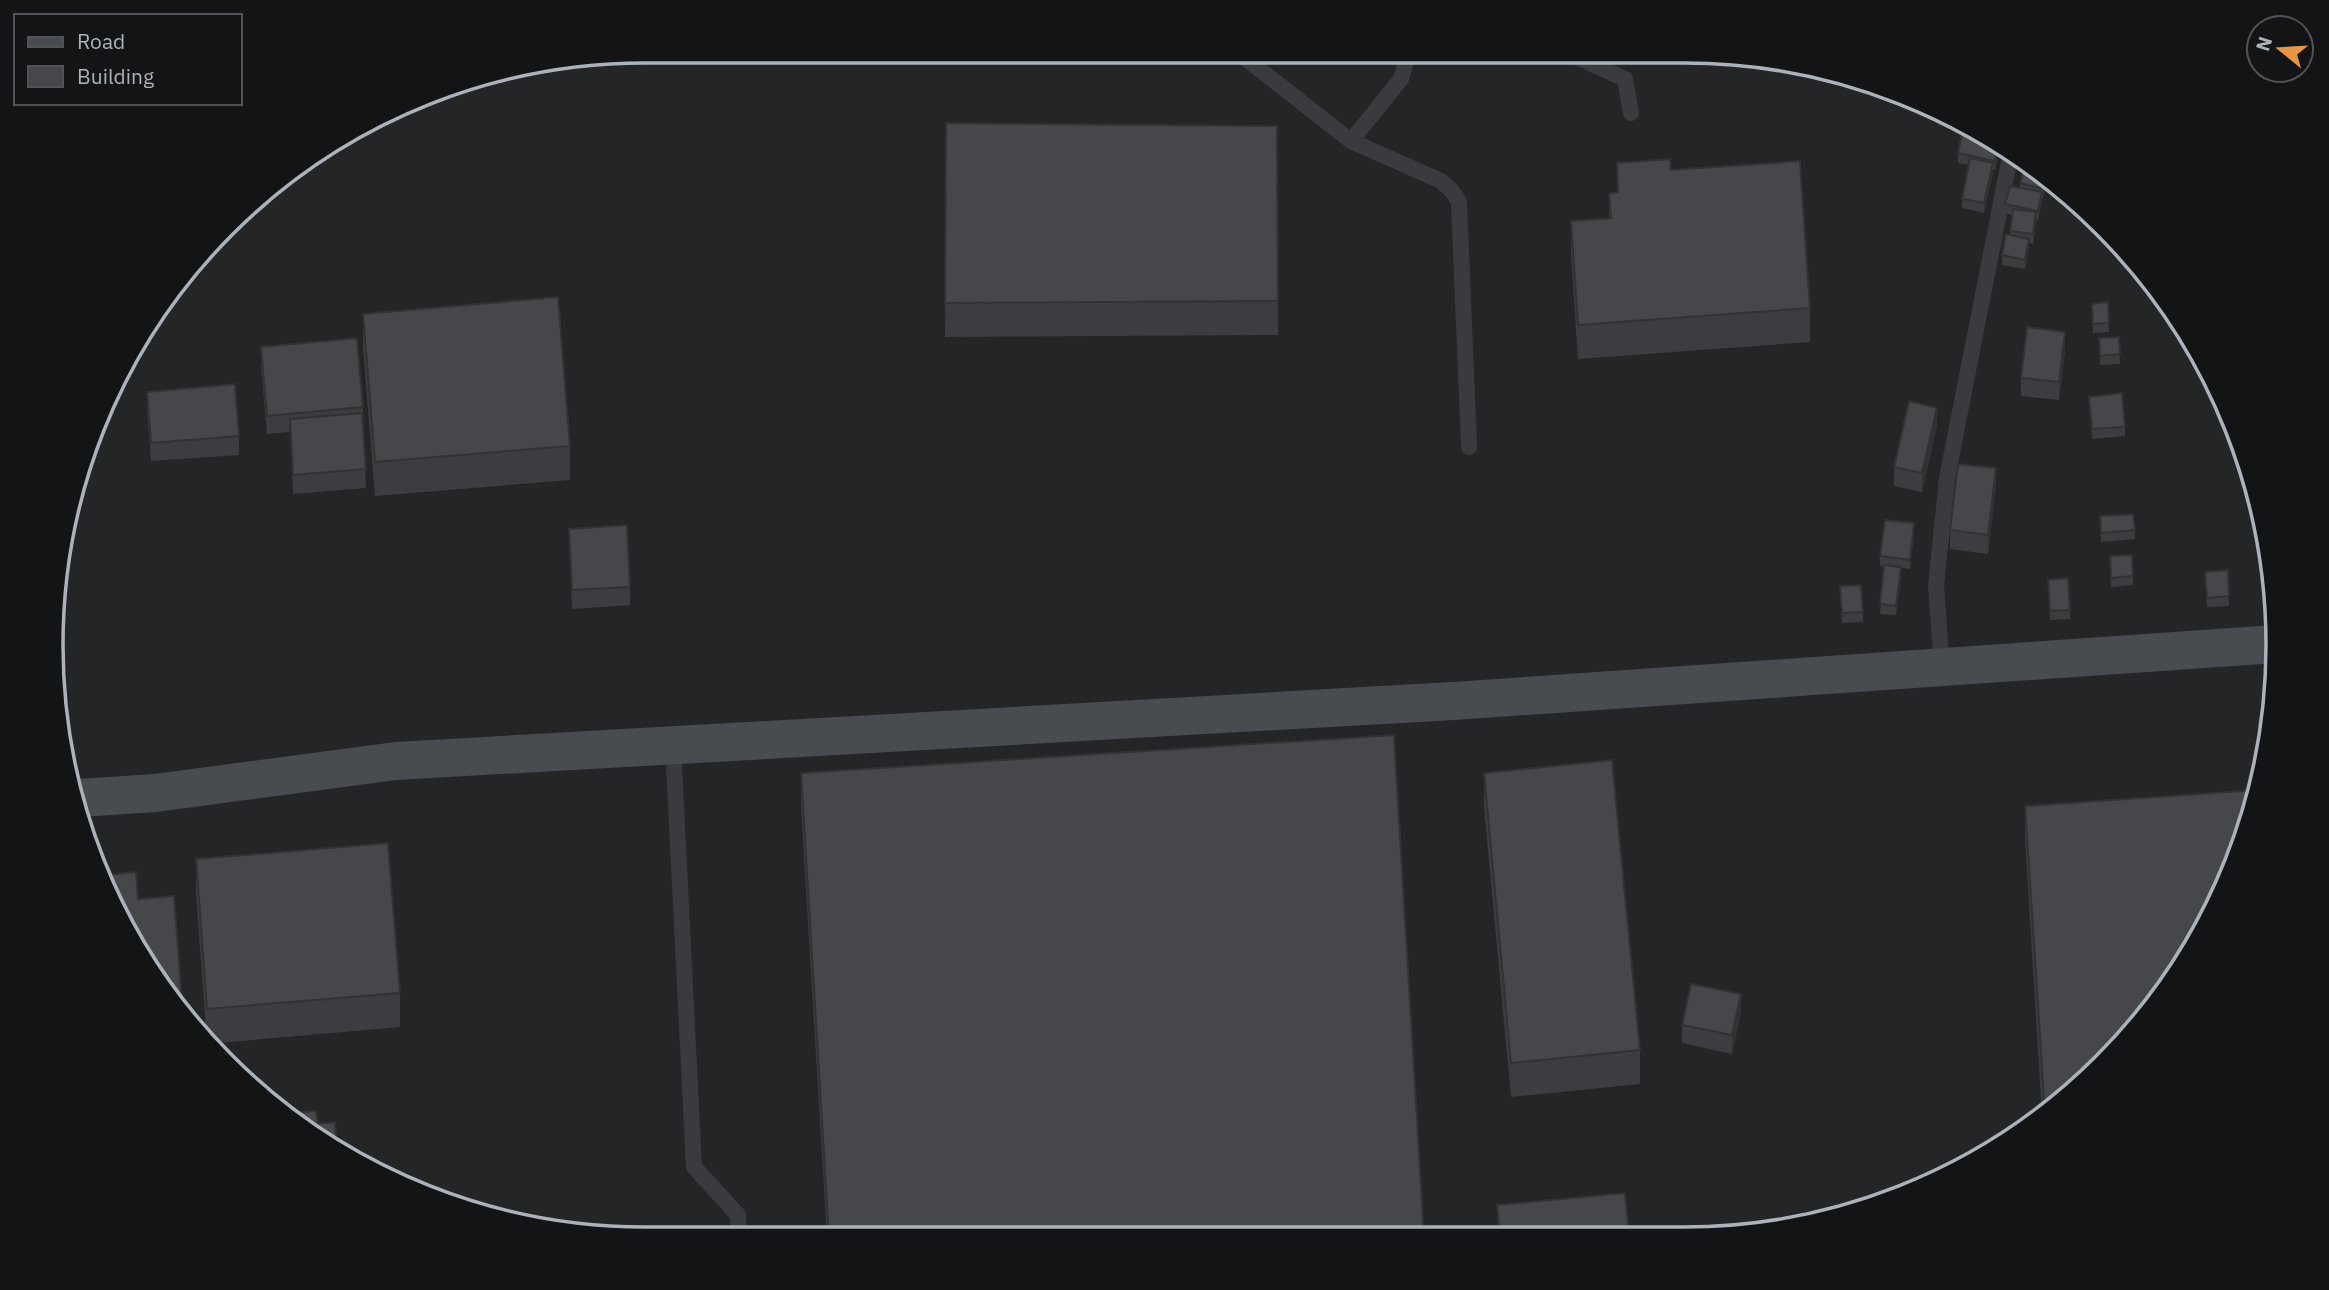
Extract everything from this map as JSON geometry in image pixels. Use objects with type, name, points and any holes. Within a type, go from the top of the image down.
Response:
[{"type":"street","points":[[83,797],[155,793],[396,761],[1453,701],[2266,645]]},
{"type":"lane","points":[[1251,63],[1351,141],[1441,181],[1459,202],[1469,447]]},
{"type":"lane","points":[[1351,141],[1401,79],[1406,63]]},
{"type":"lane","points":[[1590,63],[1625,79],[1631,113]]},
{"type":"lane","points":[[1942,667],[1936,586],[1947,478],[2009,162]]},
{"type":"lane","points":[[673,745],[694,1167],[738,1215],[739,1227]]},
{"type":"shaded area","points":[[645,63],[1722,64],[1798,74],[1835,83],[1907,107],[1941,123],[1975,141],[2038,183],[2096,233],[2122,261],[2168,322],[2188,354],[2222,422],[2235,458],[2255,531],[2261,569],[2265,607],[2265,683],[2255,759],[2246,796],[2222,868],[2206,902],[2168,968],[2122,1029],[2068,1083],[2038,1107],[1975,1149],[1907,1183],[1835,1207],[1760,1222],[1684,1227],[607,1226],[531,1216],[494,1207],[422,1183],[388,1167],[354,1149],[291,1107],[233,1057],[207,1029],[161,968],[123,902],[107,868],[83,796],[68,721],[64,683],[64,607],[74,531],[83,494],[107,422],[141,354],[183,291],[233,233],[261,207],[322,161],[388,123],[422,107],[494,83],[569,68]]},
{"type":"building","points":[[946,123],[1277,126],[1278,301],[945,303]]},
{"type":"building","points":[[1962,134],[1996,154],[1995,161],[1958,153]]},
{"type":"building","points":[[1970,158],[1993,163],[1984,203],[1962,199]]},
{"type":"building","points":[[1670,159],[1671,170],[1800,161],[1810,308],[1578,325],[1571,221],[1611,218],[1609,194],[1618,192],[1617,163]]},
{"type":"building","points":[[2023,172],[2043,187],[2043,189],[2020,183]]},
{"type":"building","points":[[2010,186],[2042,192],[2038,211],[2005,204]]},
{"type":"building","points":[[2013,209],[2036,212],[2033,234],[2010,231]]},
{"type":"building","points":[[2006,234],[2029,239],[2025,260],[2002,255]]},
{"type":"building","points":[[558,297],[570,446],[375,462],[363,314]]},
{"type":"building","points":[[2108,302],[2109,323],[2093,324],[2092,304]]},
{"type":"building","points":[[2027,327],[2065,332],[2059,382],[2021,378]]},
{"type":"building","points":[[2119,337],[2120,354],[2100,356],[2099,338]]},
{"type":"building","points":[[357,338],[363,407],[267,416],[261,347]]},
{"type":"building","points":[[235,384],[239,436],[151,443],[147,392]]},
{"type":"building","points":[[2122,393],[2125,427],[2092,429],[2089,397]]},
{"type":"building","points":[[1909,401],[1937,408],[1922,473],[1894,467]]},
{"type":"building","points":[[362,413],[366,469],[293,475],[290,419]]},
{"type":"building","points":[[1958,464],[1996,468],[1988,535],[1950,530]]},
{"type":"building","points":[[2133,514],[2135,530],[2101,533],[2100,516]]},
{"type":"building","points":[[1885,520],[1914,523],[1910,560],[1880,556]]},
{"type":"building","points":[[627,525],[630,587],[572,590],[569,529]]},
{"type":"building","points":[[2132,555],[2133,576],[2111,578],[2110,556]]},
{"type":"building","points":[[1884,565],[1901,567],[1896,606],[1880,604]]},
{"type":"building","points":[[2228,570],[2229,596],[2207,598],[2205,572]]},
{"type":"building","points":[[2068,578],[2070,610],[2050,611],[2048,580]]},
{"type":"building","points":[[1861,585],[1863,612],[1842,613],[1840,586]]},
{"type":"building","points":[[1394,735],[1424,1227],[828,1227],[801,773]]},
{"type":"building","points":[[1612,760],[1640,1050],[1511,1063],[1484,773]]},
{"type":"building","points":[[2247,791],[2222,868],[2188,936],[2168,968],[2122,1029],[2096,1057],[2044,1102],[2025,806]]},
{"type":"building","points":[[388,843],[400,993],[207,1009],[196,859]]},
{"type":"building","points":[[136,872],[138,899],[174,896],[182,997],[141,936],[110,875]]},
{"type":"building","points":[[1691,984],[1741,994],[1732,1035],[1682,1025]]},
{"type":"building","points":[[316,1111],[318,1124],[335,1122],[336,1138],[322,1129],[299,1112]]},
{"type":"building","points":[[1625,1193],[1628,1227],[1499,1227],[1497,1205]]}]
